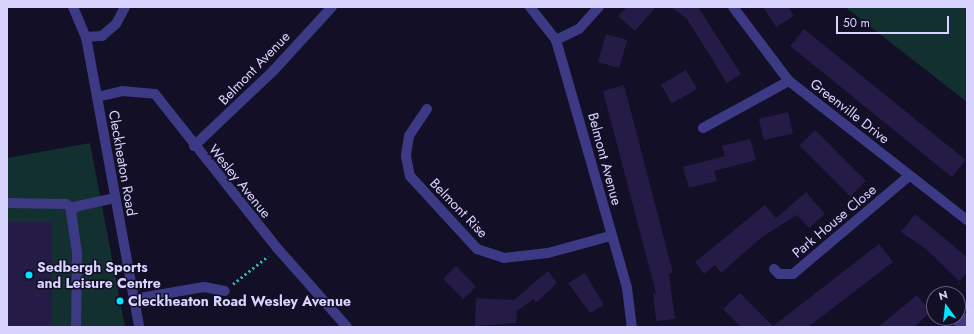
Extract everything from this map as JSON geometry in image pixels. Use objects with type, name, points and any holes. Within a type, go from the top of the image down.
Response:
[{"type":"street","name":"Cleckheaton Road","points":[[73,7],[86,37],[139,327]]},
{"type":"street","points":[[86,37],[102,36],[116,24],[125,7]]},
{"type":"street","name":"Belmont Avenue","points":[[194,146],[274,70],[332,7]]},
{"type":"street","name":"Belmont Avenue","points":[[530,7],[556,40],[595,168],[610,236],[627,288],[632,327]]},
{"type":"street","points":[[556,40],[579,29],[599,7]]},
{"type":"street","name":"Greenville Drive","points":[[733,7],[789,81],[967,220]]},
{"type":"street","points":[[702,128],[789,81]]},
{"type":"street","name":"Wesley Avenue","points":[[97,97],[122,91],[155,94],[194,146],[336,323],[347,327]]},
{"type":"street","name":"Belmont Rise","points":[[427,109],[409,136],[406,156],[410,176],[477,249],[504,258],[548,253],[610,236]]},
{"type":"street","name":"Park House Close","points":[[774,269],[779,274],[793,274],[909,176]]},
{"type":"street","points":[[73,209],[115,198]]},
{"type":"street","points":[[7,203],[66,204],[73,209]]},
{"type":"street","points":[[73,209],[69,221],[77,253],[76,327]]},
{"type":"street","points":[[134,299],[204,287],[225,291]]},
{"type":"street","points":[[959,327],[967,318]]},
{"type":"path","points":[[225,291],[278,249]]},
{"type":"green space","points":[[845,7],[967,7],[967,102]]},
{"type":"green space","points":[[90,143],[125,327],[7,327],[7,158]]},
{"type":"building","points":[[627,7],[656,7],[635,31],[618,16]]},
{"type":"building","points":[[671,7],[698,7],[741,74],[727,83],[687,19]]},
{"type":"building","points":[[763,7],[789,7],[794,16],[776,27]]},
{"type":"building","points":[[804,29],[966,160],[952,177],[790,46]]},
{"type":"building","points":[[606,34],[627,40],[619,68],[598,62]]},
{"type":"building","points":[[686,70],[697,89],[672,104],[661,84]]},
{"type":"building","points":[[624,85],[673,273],[669,274],[675,319],[656,321],[653,294],[656,293],[603,91]]},
{"type":"building","points":[[788,112],[793,133],[764,140],[759,119]]},
{"type":"building","points":[[815,130],[866,181],[850,196],[799,146]]},
{"type":"building","points":[[750,139],[756,160],[714,171],[717,181],[689,188],[683,167],[725,156],[722,146]]},
{"type":"building","points":[[806,192],[825,214],[809,228],[797,215],[762,237],[721,273],[715,265],[704,274],[695,262],[765,205],[776,218]]},
{"type":"building","points":[[915,214],[967,257],[967,273],[959,281],[926,249],[901,232]]},
{"type":"building","name":"Sedbergh Sports and Leisure Centre","points":[[7,222],[52,222],[52,327],[7,327]]},
{"type":"building","points":[[879,244],[893,262],[808,327],[741,327],[723,309],[740,293],[773,326]]},
{"type":"building","points":[[456,266],[476,287],[463,299],[443,279]]},
{"type":"building","points":[[548,271],[557,283],[536,303],[534,299],[517,311],[516,323],[475,326],[476,298],[514,300]]},
{"type":"building","points":[[585,273],[604,305],[590,313],[568,283]]},
{"type":"building","points":[[917,295],[926,306],[926,316],[914,327],[878,327]]},
{"type":"place","name":"Sedbergh Sports and Leisure Centre","points":[[29,275]]},
{"type":"place","name":"Cleckheaton Road Wesley Avenue","points":[[120,301]]}]
